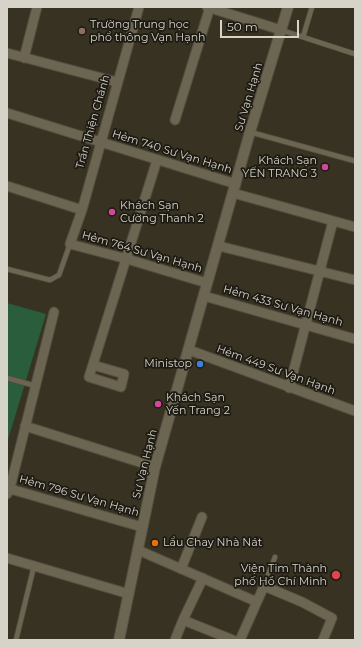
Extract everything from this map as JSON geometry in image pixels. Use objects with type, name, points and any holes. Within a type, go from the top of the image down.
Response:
[{"type":"street","points":[[24,58],[37,7]]},
{"type":"street","name":"Trần Thiện Chánh","points":[[70,244],[82,210],[139,7]]},
{"type":"street","points":[[175,120],[209,7],[281,30]]},
{"type":"street","name":"Sư Vạn Hạnh","points":[[119,640],[155,467],[207,283],[219,246],[250,132],[288,7]]},
{"type":"street","points":[[7,53],[117,82]]},
{"type":"street","name":"Hẻm 740 Sư Vạn Hạnh","points":[[7,113],[157,160],[234,189],[355,227]]},
{"type":"street","points":[[93,365],[157,160]]},
{"type":"street","points":[[7,186],[82,210]]},
{"type":"street","points":[[289,388],[333,221]]},
{"type":"street","name":"Hẻm 764 Sư Vạn Hạnh","points":[[70,244],[207,283]]},
{"type":"street","points":[[219,246],[355,280]]},
{"type":"street","name":"Hẻm 433 Sư Vạn Hạnh","points":[[204,296],[355,339]]},
{"type":"street","points":[[8,490],[54,312]]},
{"type":"street","name":"Hẻm 449 Sư Vạn Hạnh","points":[[189,350],[355,412]]},
{"type":"street","points":[[25,426],[155,467]]},
{"type":"street","name":"Hẻm 796 Sư Vạn Hạnh","points":[[8,490],[142,527]]},
{"type":"street","points":[[181,569],[202,516]]},
{"type":"street","points":[[138,550],[257,602]]},
{"type":"street","points":[[7,558],[129,594]]},
{"type":"street","points":[[175,640],[203,578]]},
{"type":"street","points":[[240,640],[264,586],[302,602],[332,618],[323,640]]},
{"type":"street","points":[[183,620],[233,640]]},
{"type":"lane","points":[[303,37],[312,7]]},
{"type":"lane","points":[[281,30],[355,54]]},
{"type":"lane","points":[[250,132],[355,162]]},
{"type":"lane","points":[[7,269],[50,280],[59,275],[70,244]]},
{"type":"lane","points":[[7,378],[36,386]]},
{"type":"lane","points":[[264,586],[275,558]]},
{"type":"lane","points":[[16,640],[34,566]]},
{"type":"green space","points":[[7,303],[46,314],[7,443]]},
{"type":"place","name":"Trường Trung học phổ thông Vạn Hạnh","points":[[82,31]]},
{"type":"place","name":"Khách Sạn YẾN TRANG 3","points":[[325,167]]},
{"type":"place","name":"Khách Sạn Cường Thanh 2","points":[[112,212]]},
{"type":"place","name":"Ministop","points":[[200,364]]},
{"type":"place","name":"Khách Sạn Yến Trang 2","points":[[158,404]]},
{"type":"place","name":"Lẩu Chay Nhà Nát","points":[[155,543]]},
{"type":"place","name":"Viện Tim Thành phố Hồ Chí Minh","points":[[336,575]]}]
